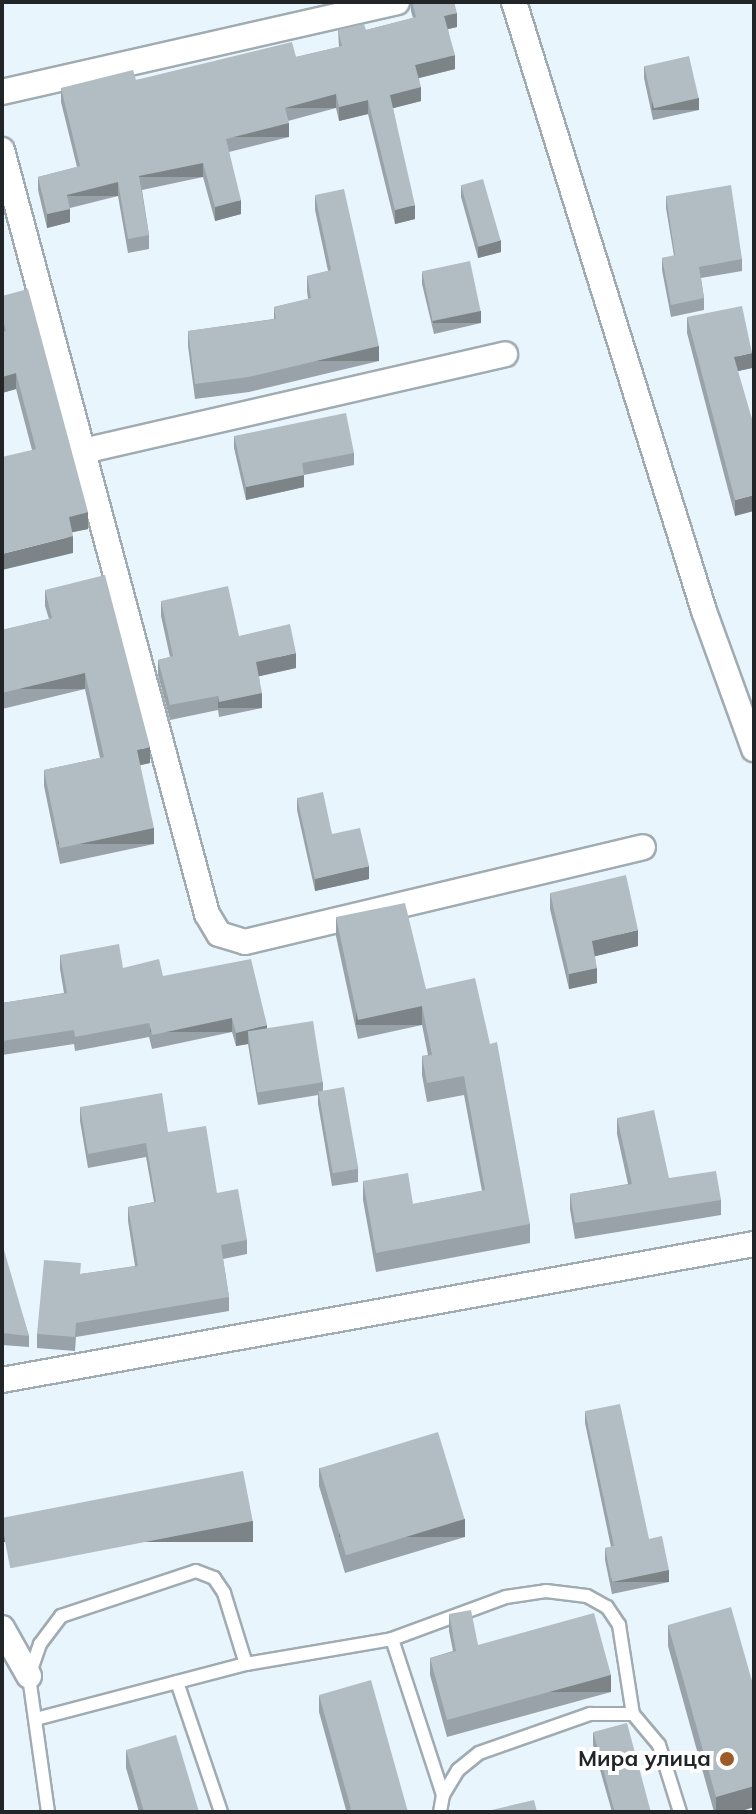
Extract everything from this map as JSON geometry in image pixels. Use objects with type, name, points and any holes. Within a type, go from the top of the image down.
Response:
[{"type":"street","points":[[2,92],[397,2]]},
{"type":"street","points":[[514,2],[704,611],[754,749]]},
{"type":"street","points":[[2,150],[207,914],[219,934],[245,942],[643,847]]},
{"type":"street","points":[[83,451],[505,354]]},
{"type":"street","points":[[2,1380],[754,1244]]},
{"type":"street","points":[[2,1628],[29,1676]]},
{"type":"lane","points":[[48,1812],[29,1676],[40,1644],[61,1616],[196,1571],[214,1578],[224,1593],[246,1664]]},
{"type":"lane","points":[[36,1719],[246,1664],[392,1639],[506,1597],[546,1591],[587,1596],[607,1607],[619,1625],[633,1714],[659,1745],[680,1812]]},
{"type":"lane","points":[[392,1639],[443,1795]]},
{"type":"lane","points":[[177,1682],[221,1812]]},
{"type":"lane","points":[[440,1812],[443,1795],[458,1770],[479,1753],[590,1714],[633,1714]]},
{"type":"building","points":[[412,2],[454,2],[457,13],[444,16],[455,55],[415,65],[421,87],[390,95],[415,205],[395,210],[368,100],[339,107],[336,94],[285,108],[289,123],[226,139],[241,200],[215,207],[203,163],[139,176],[149,235],[128,239],[118,182],[67,195],[70,209],[47,214],[38,177],[80,166],[61,88],[133,70],[136,80],[292,42],[296,57],[342,46],[338,30],[364,24],[366,30],[416,17]]},
{"type":"building","points":[[689,56],[699,98],[654,108],[644,66]]},
{"type":"building","points":[[483,179],[501,241],[479,247],[461,185]]},
{"type":"building","points":[[731,185],[742,259],[699,267],[704,298],[671,305],[662,258],[675,255],[666,196]]},
{"type":"building","points":[[344,189],[379,346],[249,377],[195,384],[188,331],[276,319],[274,307],[311,298],[307,276],[331,270],[315,195]]},
{"type":"building","points":[[470,261],[481,311],[433,321],[422,271]]},
{"type":"building","points":[[28,289],[88,512],[69,517],[73,536],[2,554],[2,457],[36,449],[16,373],[2,377],[2,332],[6,331],[2,296]]},
{"type":"building","points":[[742,306],[752,353],[734,357],[754,426],[754,495],[735,500],[687,317]]},
{"type":"building","points":[[346,413],[354,453],[302,463],[304,475],[246,487],[234,436]]},
{"type":"building","points":[[105,575],[150,747],[137,750],[154,828],[60,848],[44,770],[104,757],[85,673],[2,693],[2,630],[52,618],[45,590]]},
{"type":"building","points":[[228,586],[239,636],[290,624],[296,653],[256,662],[262,693],[219,702],[218,696],[170,705],[158,660],[173,656],[161,601]]},
{"type":"building","points":[[323,792],[332,834],[360,828],[369,866],[315,879],[297,798]]},
{"type":"building","points":[[626,875],[638,930],[592,941],[597,968],[569,974],[550,893]]},
{"type":"building","points":[[405,903],[426,989],[475,978],[490,1044],[497,1042],[530,1224],[376,1253],[363,1181],[408,1173],[413,1204],[485,1190],[464,1076],[427,1083],[422,1056],[432,1055],[422,1006],[358,1020],[336,917]]},
{"type":"building","points":[[119,944],[123,968],[159,959],[163,976],[251,959],[267,1025],[236,1033],[232,1018],[152,1035],[149,1023],[75,1037],[74,1030],[2,1041],[2,1003],[67,993],[60,955]]},
{"type":"building","points":[[313,1021],[323,1082],[258,1093],[248,1031]]},
{"type":"building","points":[[344,1087],[358,1169],[333,1173],[318,1092]]},
{"type":"building","points":[[162,1093],[168,1132],[206,1126],[217,1193],[238,1189],[247,1240],[221,1245],[229,1297],[76,1323],[75,1337],[37,1334],[44,1260],[81,1263],[80,1274],[138,1266],[128,1207],[156,1202],[146,1143],[88,1154],[80,1107]]},
{"type":"building","points":[[654,1110],[669,1178],[716,1171],[721,1200],[575,1223],[570,1194],[632,1184],[617,1118]]},
{"type":"building","points":[[4,1250],[29,1336],[2,1333]]},
{"type":"building","points":[[620,1404],[649,1539],[662,1536],[669,1570],[612,1582],[605,1548],[614,1546],[585,1411]]},
{"type":"building","points":[[438,1432],[465,1519],[346,1555],[319,1468]]},
{"type":"building","points":[[243,1471],[253,1521],[10,1568],[2,1518]]},
{"type":"building","name":"Мира улица","points":[[731,1607],[754,1688],[754,1786],[716,1797],[668,1625]]},
{"type":"building","points":[[471,1610],[478,1645],[594,1613],[611,1675],[447,1720],[430,1658],[456,1651],[449,1614]]},
{"type":"building","points":[[371,1680],[408,1812],[341,1812],[351,1809],[319,1695]]},
{"type":"building","points":[[627,1723],[651,1812],[615,1812],[593,1732]]},
{"type":"building","points":[[176,1735],[199,1812],[144,1812],[126,1750]]},
{"type":"building","points":[[534,1800],[537,1812],[483,1812]]},
{"type":"place","name":"Мира улица","points":[[727,1759]]}]
